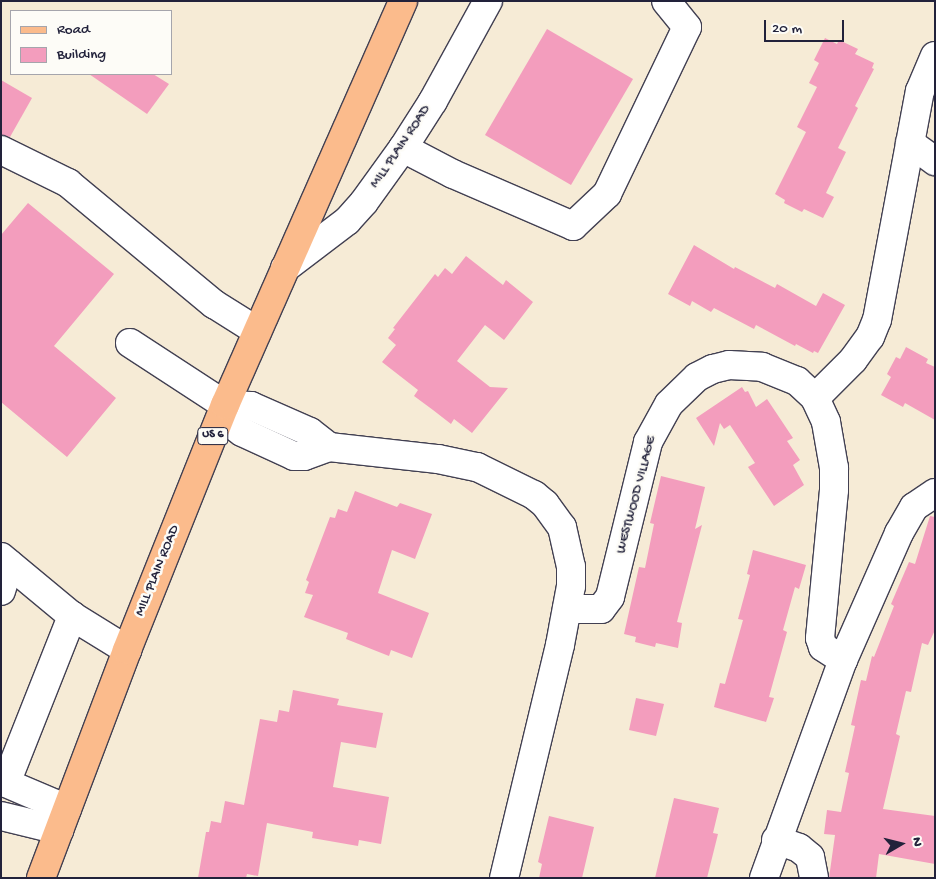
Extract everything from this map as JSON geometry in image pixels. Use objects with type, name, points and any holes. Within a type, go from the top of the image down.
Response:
[{"type":"main road","name":"MILL PLAIN ROAD","points":[[41,878],[127,650],[225,406],[402,1]]},
{"type":"street","name":"MILL PLAIN ROAD","points":[[285,268],[347,221],[364,202],[403,148],[433,101],[488,1]]},
{"type":"street","points":[[403,148],[453,174],[573,226],[607,194],[687,27],[666,1]]},
{"type":"street","points":[[815,398],[853,360],[870,337],[877,320],[920,91],[935,56]]},
{"type":"street","points":[[910,143],[935,161]]},
{"type":"street","points":[[1,150],[68,183],[214,304],[257,332]]},
{"type":"street","points":[[130,343],[225,406],[251,406],[310,432],[329,447],[438,459],[477,467],[534,495],[554,514],[566,539],[571,586],[504,878]]},
{"type":"street","name":"WESTWOOD VILLAGE","points":[[567,609],[601,609],[610,597],[648,442],[669,404],[684,387],[697,377],[713,369],[729,365],[762,367],[797,381],[815,398],[826,422],[834,468],[833,517],[820,638],[823,647],[843,660]]},
{"type":"street","points":[[764,878],[776,840],[843,660],[904,523],[914,507],[935,493]]},
{"type":"street","points":[[5,560],[72,616],[127,650]]},
{"type":"street","points":[[1,591],[5,560]]},
{"type":"street","points":[[63,819],[6,783],[72,616]]},
{"type":"street","points":[[1,816],[63,819]]},
{"type":"street","points":[[776,840],[799,848],[810,857],[814,878]]},
{"type":"building","points":[[547,29],[633,79],[571,185],[485,135]]},
{"type":"building","points":[[825,38],[837,44],[839,40],[858,49],[855,54],[874,63],[872,68],[874,69],[855,106],[858,108],[838,148],[846,152],[826,193],[834,197],[823,218],[804,209],[802,212],[784,203],[785,200],[775,194],[806,132],[797,127],[817,87],[809,83],[819,63],[814,60]]},
{"type":"building","points":[[90,75],[155,75],[169,84],[147,114]]},
{"type":"building","points":[[1,80],[32,98],[10,137],[1,135]]},
{"type":"building","points":[[28,203],[114,274],[54,346],[116,398],[67,457],[1,402],[1,235]]},
{"type":"building","points":[[694,245],[734,269],[735,267],[775,288],[777,284],[816,306],[823,293],[845,305],[818,353],[814,351],[813,353],[796,344],[795,346],[756,325],[754,329],[714,308],[711,312],[692,301],[690,306],[668,294]]},
{"type":"building","points":[[466,256],[503,285],[506,280],[533,302],[504,340],[485,325],[457,361],[490,387],[508,388],[472,433],[454,419],[451,424],[414,396],[418,390],[382,362],[396,345],[388,338],[395,329],[393,328],[435,274],[438,277],[445,268],[452,274]]},
{"type":"building","points":[[906,347],[928,359],[926,363],[935,367],[935,420],[905,403],[903,407],[881,395],[891,377],[887,374],[896,357],[900,359]]},
{"type":"building","points":[[742,387],[745,392],[748,391],[756,407],[767,399],[793,438],[787,441],[800,460],[793,465],[804,485],[774,506],[748,467],[755,463],[730,425],[724,429],[720,423],[714,446],[696,418]]},
{"type":"building","points":[[661,476],[705,487],[695,529],[702,525],[677,622],[682,623],[678,648],[656,643],[655,647],[635,642],[636,637],[624,634],[639,567],[645,568],[654,524],[650,523]]},
{"type":"building","points":[[355,491],[397,507],[400,503],[432,514],[415,559],[392,550],[378,593],[429,613],[412,658],[391,650],[389,656],[346,639],[348,633],[304,617],[313,595],[305,593],[309,582],[306,580],[330,517],[335,518],[338,509],[347,512]]},
{"type":"building","points":[[930,516],[935,517],[935,630],[928,645],[922,643],[911,692],[906,691],[896,734],[900,736],[883,809],[935,816],[935,864],[879,854],[876,878],[829,878],[835,835],[824,834],[827,810],[841,812],[849,773],[845,772],[855,726],[851,725],[861,680],[866,681],[872,656],[874,657],[894,606],[891,604],[909,562],[915,564]]},
{"type":"building","points":[[753,550],[806,565],[799,589],[795,587],[783,630],[787,632],[769,697],[774,698],[766,722],[714,707],[720,683],[725,684],[743,620],[738,619],[750,575],[747,574]]},
{"type":"building","points":[[293,690],[339,699],[337,705],[383,713],[376,748],[341,742],[333,787],[389,797],[381,844],[359,840],[358,846],[312,838],[313,832],[267,823],[258,876],[247,874],[246,878],[198,878],[206,832],[209,832],[211,821],[221,823],[225,801],[244,805],[260,719],[277,722],[279,710],[289,712]]},
{"type":"building","points":[[636,698],[664,704],[656,736],[629,730]]},
{"type":"building","points":[[674,798],[719,808],[713,833],[718,834],[707,878],[655,878]]},
{"type":"building","points":[[549,816],[594,827],[582,878],[539,878],[542,864],[538,862]]}]
